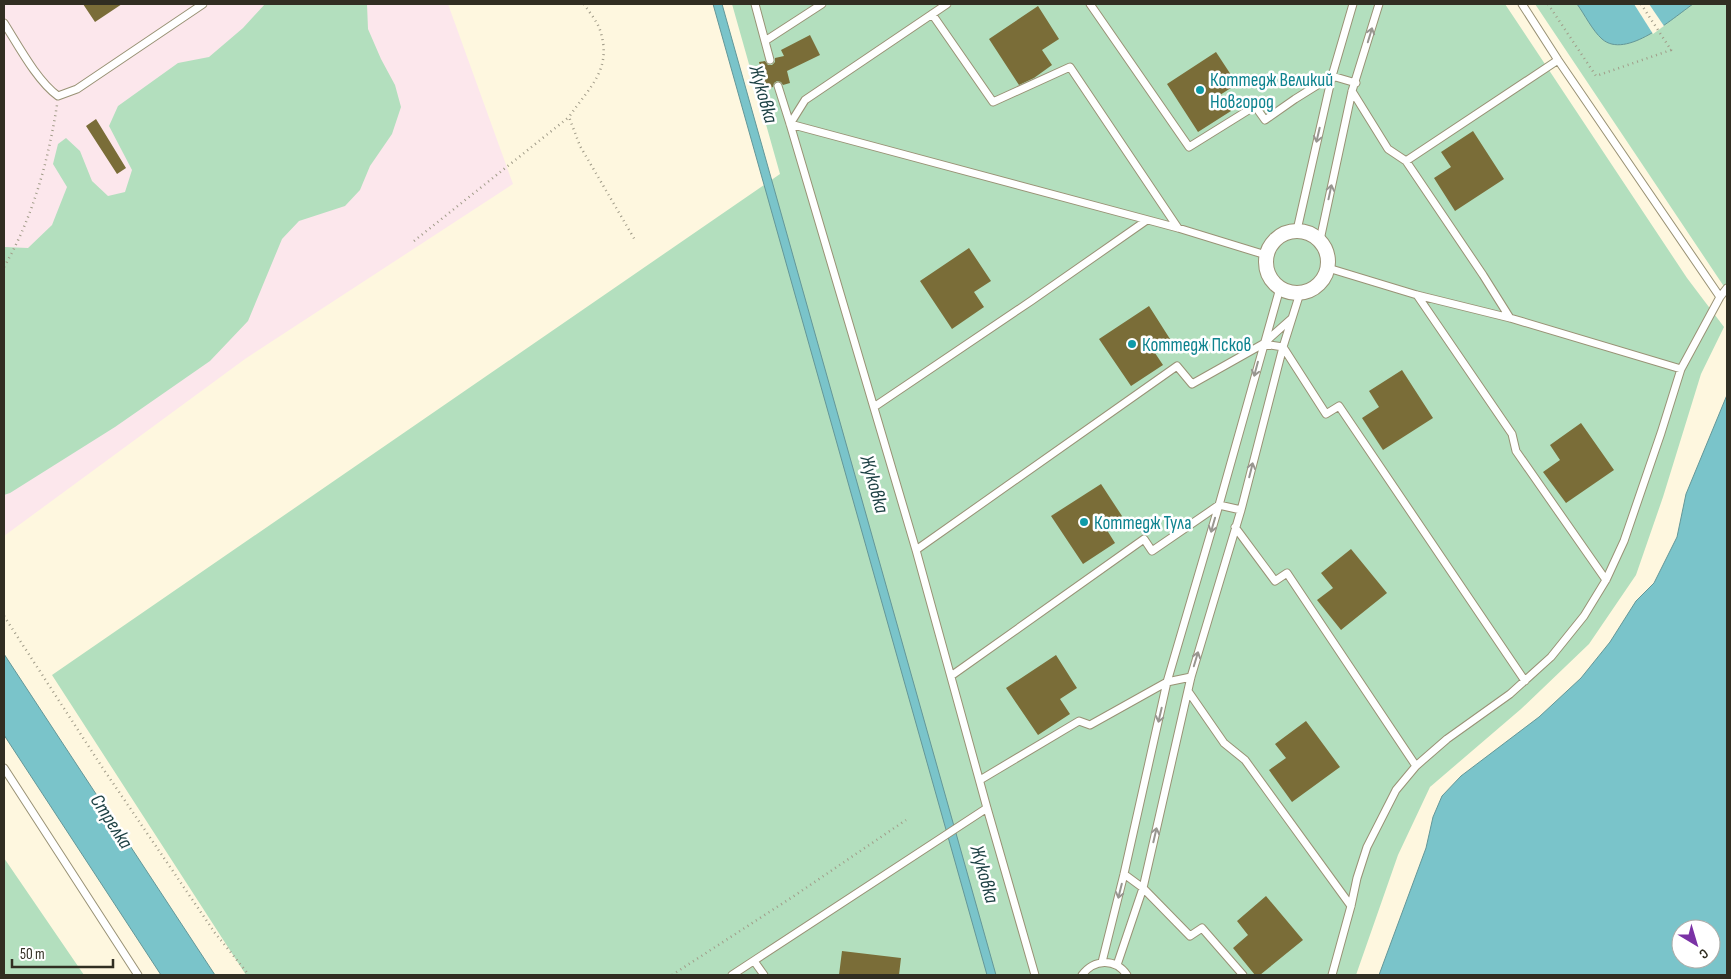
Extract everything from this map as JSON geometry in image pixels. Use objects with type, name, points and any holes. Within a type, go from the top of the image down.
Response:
[{"type":"street","points":[[1296,230],[1305,231],[1320,240],[1326,248],[1328,268],[1325,277],[1318,285],[1310,291],[1300,293],[1289,292],[1273,282],[1268,274],[1266,255],[1270,245],[1277,237],[1286,232],[1296,230]]},
{"type":"lane","points":[[4,23],[49,90],[58,96],[77,89],[203,4]]},
{"type":"lane","points":[[755,4],[770,60]]},
{"type":"lane","points":[[766,41],[822,4]]},
{"type":"lane","points":[[790,124],[805,100],[948,4]]},
{"type":"lane","points":[[1090,4],[1189,147],[1255,106],[1265,120],[1332,76],[1356,83]]},
{"type":"lane","points":[[1296,230],[1332,76],[1353,4]]},
{"type":"lane","points":[[1320,240],[1352,91],[1379,4]]},
{"type":"lane","points":[[1522,4],[1558,60],[1720,297]]},
{"type":"lane","points":[[932,14],[994,102],[1070,67],[1178,228]]},
{"type":"lane","points":[[1406,160],[1558,60]]},
{"type":"lane","points":[[778,86],[916,550],[1035,975]]},
{"type":"lane","points":[[1352,91],[1388,149],[1406,160],[1510,318]]},
{"type":"lane","points":[[790,124],[1178,228],[1266,255]]},
{"type":"lane","points":[[874,407],[1147,220]]},
{"type":"lane","points":[[1328,268],[1417,295],[1510,318],[1681,369]]},
{"type":"lane","points":[[1102,962],[1124,874],[1167,682],[1220,505],[1280,288]]},
{"type":"lane","points":[[1332,975],[1367,847],[1396,790],[1416,766],[1447,739],[1510,694],[1551,657],[1584,616],[1606,580],[1627,533],[1681,369],[1720,297],[1727,288]]},
{"type":"lane","points":[[1117,965],[1143,888],[1191,677],[1241,510],[1283,347],[1300,293]]},
{"type":"lane","points":[[1417,295],[1512,434],[1516,451],[1606,580]]},
{"type":"lane","points":[[916,550],[1177,366],[1192,384],[1263,344],[1292,318]]},
{"type":"lane","points":[[1263,344],[1283,347],[1326,414],[1339,406],[1525,681]]},
{"type":"lane","points":[[951,676],[1144,539],[1152,551],[1220,505],[1241,510]]},
{"type":"lane","points":[[1236,527],[1275,581],[1287,573],[1416,766]]},
{"type":"lane","points":[[980,780],[1079,721],[1090,725],[1167,682],[1191,677]]},
{"type":"lane","points":[[1188,691],[1224,743],[1245,760],[1351,906]]},
{"type":"lane","points":[[4,768],[138,975]]},
{"type":"lane","points":[[732,975],[987,808]]},
{"type":"lane","points":[[1124,874],[1143,888],[1190,936],[1202,928],[1243,975]]},
{"type":"lane","points":[[754,962],[764,975]]},
{"type":"lane","points":[[1082,975],[1086,969],[1102,962],[1117,965],[1126,975]]},
{"type":"path","points":[[414,241],[569,117],[596,81],[605,56],[600,29],[584,4]]},
{"type":"path","points":[[1548,4],[1596,76],[1671,50],[1641,4]]},
{"type":"path","points":[[4,267],[35,201],[51,140],[58,96]]},
{"type":"path","points":[[569,117],[580,146],[635,240]]},
{"type":"path","points":[[4,616],[102,768],[215,933],[248,975]]},
{"type":"path","points":[[672,975],[794,896],[906,820]]},
{"type":"shaded area","points":[[4,4],[448,4],[513,184],[245,359],[4,536]]},
{"type":"green space","points":[[265,4],[367,4],[368,29],[395,85],[401,107],[392,134],[370,166],[360,190],[345,206],[299,221],[282,239],[248,321],[210,361],[115,427],[4,495],[4,247],[28,248],[52,225],[67,187],[53,164],[58,144],[66,138],[80,151],[92,181],[108,196],[125,192],[132,170],[109,126],[118,106],[178,63],[209,57],[243,28]]},
{"type":"green space","points":[[732,4],[1505,4],[1687,278],[1724,327],[1701,374],[1663,497],[1636,575],[1589,644],[1521,709],[1430,787],[1398,855],[1356,975],[246,975],[52,675],[780,174]]},
{"type":"green space","points":[[1535,4],[1727,4],[1727,291]]},
{"type":"green space","points":[[4,858],[84,975],[4,975]]},
{"type":"water","points":[[713,4],[722,4],[996,975],[987,975]]},
{"type":"water","points":[[1577,4],[1693,4],[1649,35],[1624,44],[1612,44],[1598,35]]},
{"type":"water","points":[[1727,395],[1727,975],[1379,975],[1426,848],[1433,817],[1442,796],[1461,776],[1539,717],[1581,678],[1610,642],[1636,601],[1654,583],[1677,537],[1686,494]]},
{"type":"water","name":"Стрелка","points":[[4,654],[215,975],[161,975],[4,735]]},
{"type":"pier","points":[[1634,4],[1649,4],[1664,26],[1653,34]]},
{"type":"building","points":[[83,4],[122,4],[95,22]]},
{"type":"building","points":[[1038,6],[1059,39],[1042,50],[1052,65],[1034,78],[1019,85],[989,39]]},
{"type":"building","points":[[810,35],[820,55],[787,71],[790,83],[783,85],[777,81],[773,87],[766,89],[759,62],[765,61],[768,65],[772,65],[775,62],[775,58],[784,56],[781,50]]},
{"type":"building","name":"Коттедж Великий Новгород","points":[[1216,52],[1237,84],[1220,95],[1231,111],[1198,132],[1167,84]]},
{"type":"building","points":[[96,119],[126,168],[117,174],[86,126]]},
{"type":"building","points":[[1473,131],[1504,179],[1455,211],[1434,178],[1451,167],[1441,152]]},
{"type":"building","points":[[969,248],[991,281],[974,292],[984,307],[952,329],[920,281]]},
{"type":"building","name":"Коттедж Псков","points":[[1149,306],[1170,339],[1153,350],[1163,365],[1131,386],[1099,339]]},
{"type":"building","points":[[1402,370],[1433,418],[1383,450],[1362,418],[1379,407],[1369,391]]},
{"type":"building","points":[[1581,423],[1614,470],[1566,503],[1543,472],[1560,460],[1550,445]]},
{"type":"building","name":"Коттедж Тула","points":[[1101,484],[1122,516],[1105,527],[1115,543],[1083,564],[1051,516]]},
{"type":"building","points":[[1351,549],[1387,593],[1341,630],[1317,600],[1333,588],[1321,573]]},
{"type":"building","points":[[1056,655],[1077,688],[1060,699],[1070,714],[1038,735],[1006,688]]},
{"type":"building","points":[[1306,721],[1340,767],[1292,802],[1269,770],[1286,758],[1275,744]]},
{"type":"building","points":[[1266,896],[1303,940],[1260,975],[1255,975],[1233,948],[1248,935],[1237,921]]},
{"type":"building","points":[[842,951],[901,958],[899,975],[839,975]]},
{"type":"place","name":"Коттедж Великий Новгород","points":[[1200,90]]},
{"type":"place","name":"Коттедж Псков","points":[[1132,344]]},
{"type":"place","name":"Коттедж Тула","points":[[1084,522]]},
{"type":"water label","name":"Жуковка","points":[[764,94]]},
{"type":"water label","name":"Жуковка","points":[[875,484]]},
{"type":"water label","name":"Жуковка","points":[[985,874]]}]
